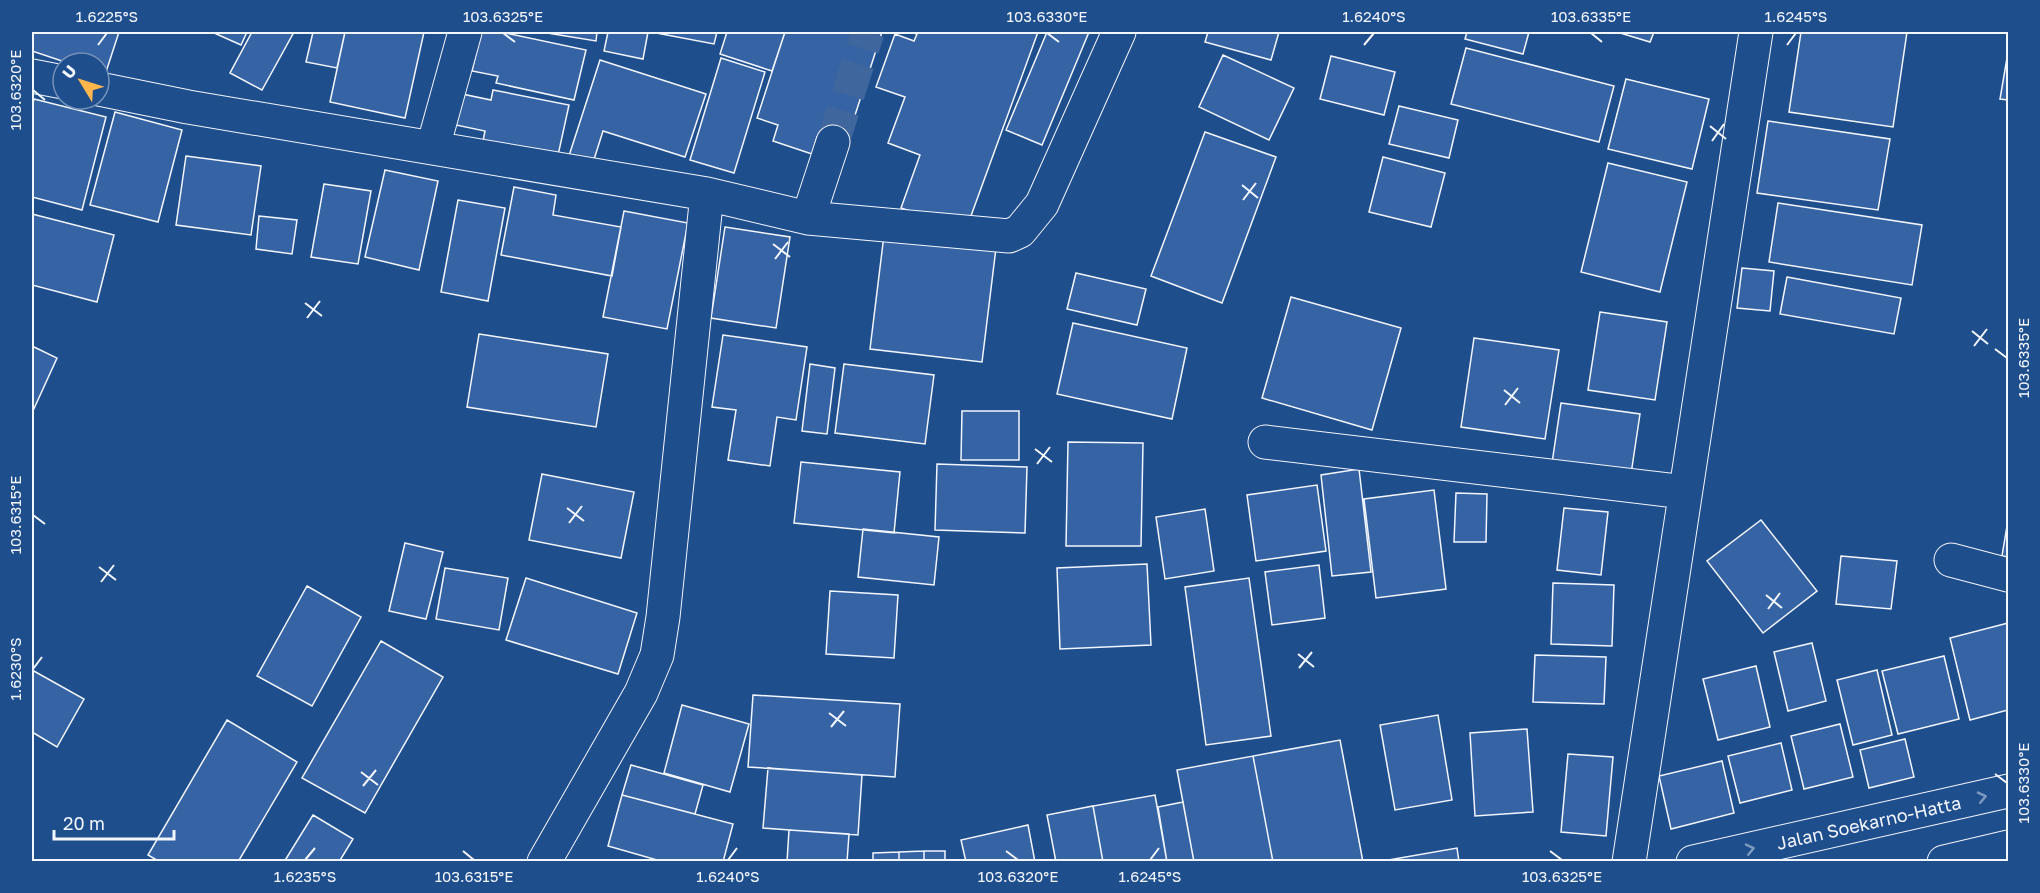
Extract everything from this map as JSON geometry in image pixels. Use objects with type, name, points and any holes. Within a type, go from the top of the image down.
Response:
[{"type":"main road","points":[[433,147],[465,32]]},
{"type":"main road","points":[[111,91],[188,107],[707,194],[808,218],[1009,236],[1020,231],[1042,204],[1119,32]]},
{"type":"main road","points":[[1629,861],[1756,32]]},
{"type":"main road","points":[[32,76],[51,80]]},
{"type":"main road","points":[[808,218],[833,142]]},
{"type":"main road","points":[[544,861],[641,693],[657,655],[663,617],[707,194]]},
{"type":"main road","points":[[1265,442],[1685,492]]},
{"type":"main road","points":[[1951,560],[2008,575]]},
{"type":"main road","name":"Jalan Soekarno-Hatta","points":[[1693,861],[2008,791]]},
{"type":"main road","points":[[1944,861],[2008,847]]},
{"type":"building","points":[[32,32],[119,32],[111,57],[111,51],[51,51],[51,57],[32,51]]},
{"type":"building","points":[[212,32],[247,32],[241,45]]},
{"type":"building","points":[[252,32],[294,32],[262,90],[230,73]]},
{"type":"building","points":[[313,32],[345,32],[337,68],[306,62]]},
{"type":"building","points":[[345,32],[424,32],[405,118],[330,102]]},
{"type":"building","points":[[481,32],[501,32],[586,50],[574,100],[496,83],[498,76],[472,71]]},
{"type":"building","points":[[541,32],[597,32],[596,41]]},
{"type":"building","points":[[608,32],[648,32],[643,59],[604,51]]},
{"type":"building","points":[[651,32],[717,32],[714,44]]},
{"type":"building","points":[[727,32],[785,32],[772,71],[720,54]]},
{"type":"building","points":[[785,32],[882,32],[845,146],[817,137],[812,154],[773,141],[778,125],[757,118]]},
{"type":"building","points":[[910,32],[1038,32],[968,224],[951,225],[901,208],[920,155],[888,143],[905,97],[876,87],[895,34],[914,41],[917,34]]},
{"type":"building","points":[[1047,32],[1089,32],[1042,145],[1006,130]]},
{"type":"building","points":[[1208,32],[1279,32],[1271,60],[1205,42]]},
{"type":"building","points":[[1467,32],[1529,32],[1523,54],[1465,39]]},
{"type":"building","points":[[1617,32],[1654,32],[1650,42]]},
{"type":"building","points":[[1801,32],[1907,32],[1893,127],[1789,112]]},
{"type":"building","points":[[1466,48],[1614,86],[1599,142],[1451,104]]},
{"type":"building","points":[[2008,52],[2008,100],[2000,99]]},
{"type":"building","points":[[1223,55],[1294,88],[1269,140],[1199,107]]},
{"type":"building","points":[[1331,56],[1395,72],[1384,115],[1320,99]]},
{"type":"building","points":[[721,58],[765,72],[734,173],[690,160]]},
{"type":"building","points":[[600,60],[706,94],[685,157],[603,131],[591,169],[567,162]]},
{"type":"building","points":[[1626,79],[1709,99],[1692,169],[1608,149]]},
{"type":"building","points":[[493,90],[569,105],[557,160],[482,146],[485,131],[456,125],[462,94],[491,100]]},
{"type":"building","points":[[34,99],[51,103],[51,111],[82,111],[106,117],[82,210],[32,197],[32,108]]},
{"type":"building","points":[[1399,106],[1458,120],[1449,158],[1389,144]]},
{"type":"building","points":[[115,112],[182,130],[158,222],[90,205]]},
{"type":"building","points":[[1768,121],[1890,139],[1878,210],[1757,193]]},
{"type":"building","points":[[1205,132],[1276,157],[1222,303],[1151,276]]},
{"type":"building","points":[[186,156],[261,166],[251,235],[176,225]]},
{"type":"building","points":[[1383,157],[1445,173],[1431,227],[1369,212]]},
{"type":"building","points":[[1608,163],[1687,182],[1660,292],[1581,272]]},
{"type":"building","points":[[385,170],[438,181],[419,270],[365,257]]},
{"type":"building","points":[[324,184],[371,191],[358,264],[311,257]]},
{"type":"building","points":[[514,187],[556,195],[553,215],[621,227],[612,276],[501,255]]},
{"type":"building","points":[[458,200],[505,208],[488,301],[441,292]]},
{"type":"building","points":[[1778,203],[1922,225],[1912,285],[1769,262]]},
{"type":"building","points":[[624,211],[688,223],[667,329],[603,317]]},
{"type":"building","points":[[32,214],[114,235],[97,302],[32,285]]},
{"type":"building","points":[[259,216],[297,220],[292,254],[256,249]]},
{"type":"building","points":[[725,227],[790,237],[776,328],[711,318]]},
{"type":"building","points":[[884,235],[996,248],[982,362],[870,349]]},
{"type":"building","points":[[1742,268],[1774,271],[1770,311],[1737,308]]},
{"type":"building","points":[[1076,273],[1146,289],[1137,325],[1067,309]]},
{"type":"building","points":[[1787,277],[1901,298],[1894,334],[1780,314]]},
{"type":"building","points":[[1291,297],[1401,328],[1372,430],[1262,398]]},
{"type":"building","points":[[1600,312],[1667,322],[1655,400],[1588,390]]},
{"type":"building","points":[[1073,323],[1187,348],[1172,419],[1057,394]]},
{"type":"building","points":[[479,334],[608,354],[596,427],[467,407]]},
{"type":"building","points":[[723,335],[807,347],[796,420],[777,417],[770,466],[728,460],[736,410],[712,407]]},
{"type":"building","points":[[1474,338],[1559,350],[1545,439],[1461,427]]},
{"type":"building","points":[[32,346],[57,358],[32,413]]},
{"type":"building","points":[[810,364],[835,368],[827,434],[802,431]]},
{"type":"building","points":[[844,364],[934,375],[925,444],[835,433]]},
{"type":"building","points":[[1561,403],[1640,414],[1631,474],[1552,463]]},
{"type":"building","points":[[962,411],[1019,411],[1019,460],[961,460]]},
{"type":"building","points":[[1068,442],[1143,443],[1141,546],[1066,546]]},
{"type":"building","points":[[801,462],[900,472],[894,533],[794,523]]},
{"type":"building","points":[[937,464],[1027,467],[1025,533],[935,530]]},
{"type":"building","points":[[1359,469],[1371,572],[1332,576],[1321,475]]},
{"type":"building","points":[[542,474],[634,492],[621,558],[529,540]]},
{"type":"building","points":[[1317,485],[1326,551],[1256,561],[1247,495]]},
{"type":"building","points":[[1434,490],[1446,589],[1376,598],[1364,499]]},
{"type":"building","points":[[1456,493],[1487,494],[1486,542],[1454,542]]},
{"type":"building","points":[[1564,508],[1608,512],[1601,575],[1557,570]]},
{"type":"building","points":[[1205,509],[1214,571],[1165,579],[1156,517]]},
{"type":"building","points":[[1761,520],[1817,591],[1763,633],[1707,561]]},
{"type":"building","points":[[2008,520],[2008,557],[2002,556]]},
{"type":"building","points":[[863,529],[939,537],[934,585],[858,577]]},
{"type":"building","points":[[405,543],[443,552],[426,619],[389,611]]},
{"type":"building","points":[[1841,556],[1897,561],[1891,609],[1836,604]]},
{"type":"building","points":[[1147,564],[1151,645],[1060,649],[1057,568]]},
{"type":"building","points":[[1319,565],[1325,618],[1272,625],[1265,572]]},
{"type":"building","points":[[445,568],[508,578],[499,630],[436,619]]},
{"type":"building","points":[[526,578],[637,613],[618,674],[506,640]]},
{"type":"building","points":[[1249,578],[1271,736],[1206,745],[1185,587]]},
{"type":"building","points":[[1553,583],[1614,585],[1612,646],[1551,644]]},
{"type":"building","points":[[307,586],[361,617],[312,706],[257,676]]},
{"type":"building","points":[[830,591],[898,595],[894,658],[826,654]]},
{"type":"building","points":[[2008,623],[2008,710],[1970,720],[1950,638]]},
{"type":"building","points":[[381,641],[443,677],[365,813],[302,778]]},
{"type":"building","points":[[1812,643],[1826,701],[1788,711],[1774,652]]},
{"type":"building","points":[[1535,655],[1606,657],[1604,704],[1533,702]]},
{"type":"building","points":[[1944,656],[1959,719],[1898,734],[1882,671]]},
{"type":"building","points":[[1756,666],[1770,727],[1718,740],[1703,679]]},
{"type":"building","points":[[32,670],[84,699],[57,747],[32,732]]},
{"type":"building","points":[[1877,670],[1892,735],[1853,745],[1837,680]]},
{"type":"building","points":[[753,695],[900,704],[895,777],[748,767]]},
{"type":"building","points":[[682,705],[749,724],[730,792],[664,773]]},
{"type":"building","points":[[1438,715],[1452,800],[1395,810],[1380,725]]},
{"type":"building","points":[[227,720],[297,762],[238,862],[160,862],[148,855]]},
{"type":"building","points":[[1840,724],[1853,777],[1804,789],[1791,736]]},
{"type":"building","points":[[1527,729],[1533,812],[1475,816],[1470,733]]},
{"type":"building","points":[[1905,739],[1914,777],[1869,788],[1860,750]]},
{"type":"building","points":[[1340,740],[1363,862],[1273,862],[1253,756]]},
{"type":"building","points":[[1781,743],[1792,790],[1740,803],[1728,756]]},
{"type":"building","points":[[1568,754],[1613,757],[1606,836],[1561,832]]},
{"type":"building","points":[[1253,756],[1273,862],[1194,862],[1177,770]]},
{"type":"building","points":[[1722,761],[1734,813],[1671,829],[1659,776]]},
{"type":"building","points":[[631,765],[703,785],[695,814],[622,795]]},
{"type":"building","points":[[768,768],[862,775],[858,835],[763,828]]},
{"type":"building","points":[[622,795],[733,824],[723,862],[664,862],[608,846]]},
{"type":"building","points":[[1155,795],[1167,862],[1103,862],[1093,806]]},
{"type":"building","points":[[1183,802],[1194,862],[1167,862],[1158,807]]},
{"type":"building","points":[[1093,806],[1103,862],[1056,862],[1047,815]]},
{"type":"building","points":[[313,815],[353,839],[339,862],[284,862]]},
{"type":"building","points":[[1028,825],[1035,862],[966,862],[961,840]]},
{"type":"building","points":[[789,830],[849,834],[847,862],[787,862]]},
{"type":"building","points":[[1457,848],[1459,862],[1377,862]]},
{"type":"building","points":[[924,851],[924,862],[899,862],[899,852]]},
{"type":"building","points":[[924,851],[945,851],[945,862],[924,862]]},
{"type":"building","points":[[899,852],[899,862],[873,862],[873,853]]},
{"type":"tunnel","points":[[833,142],[868,32]]}]
